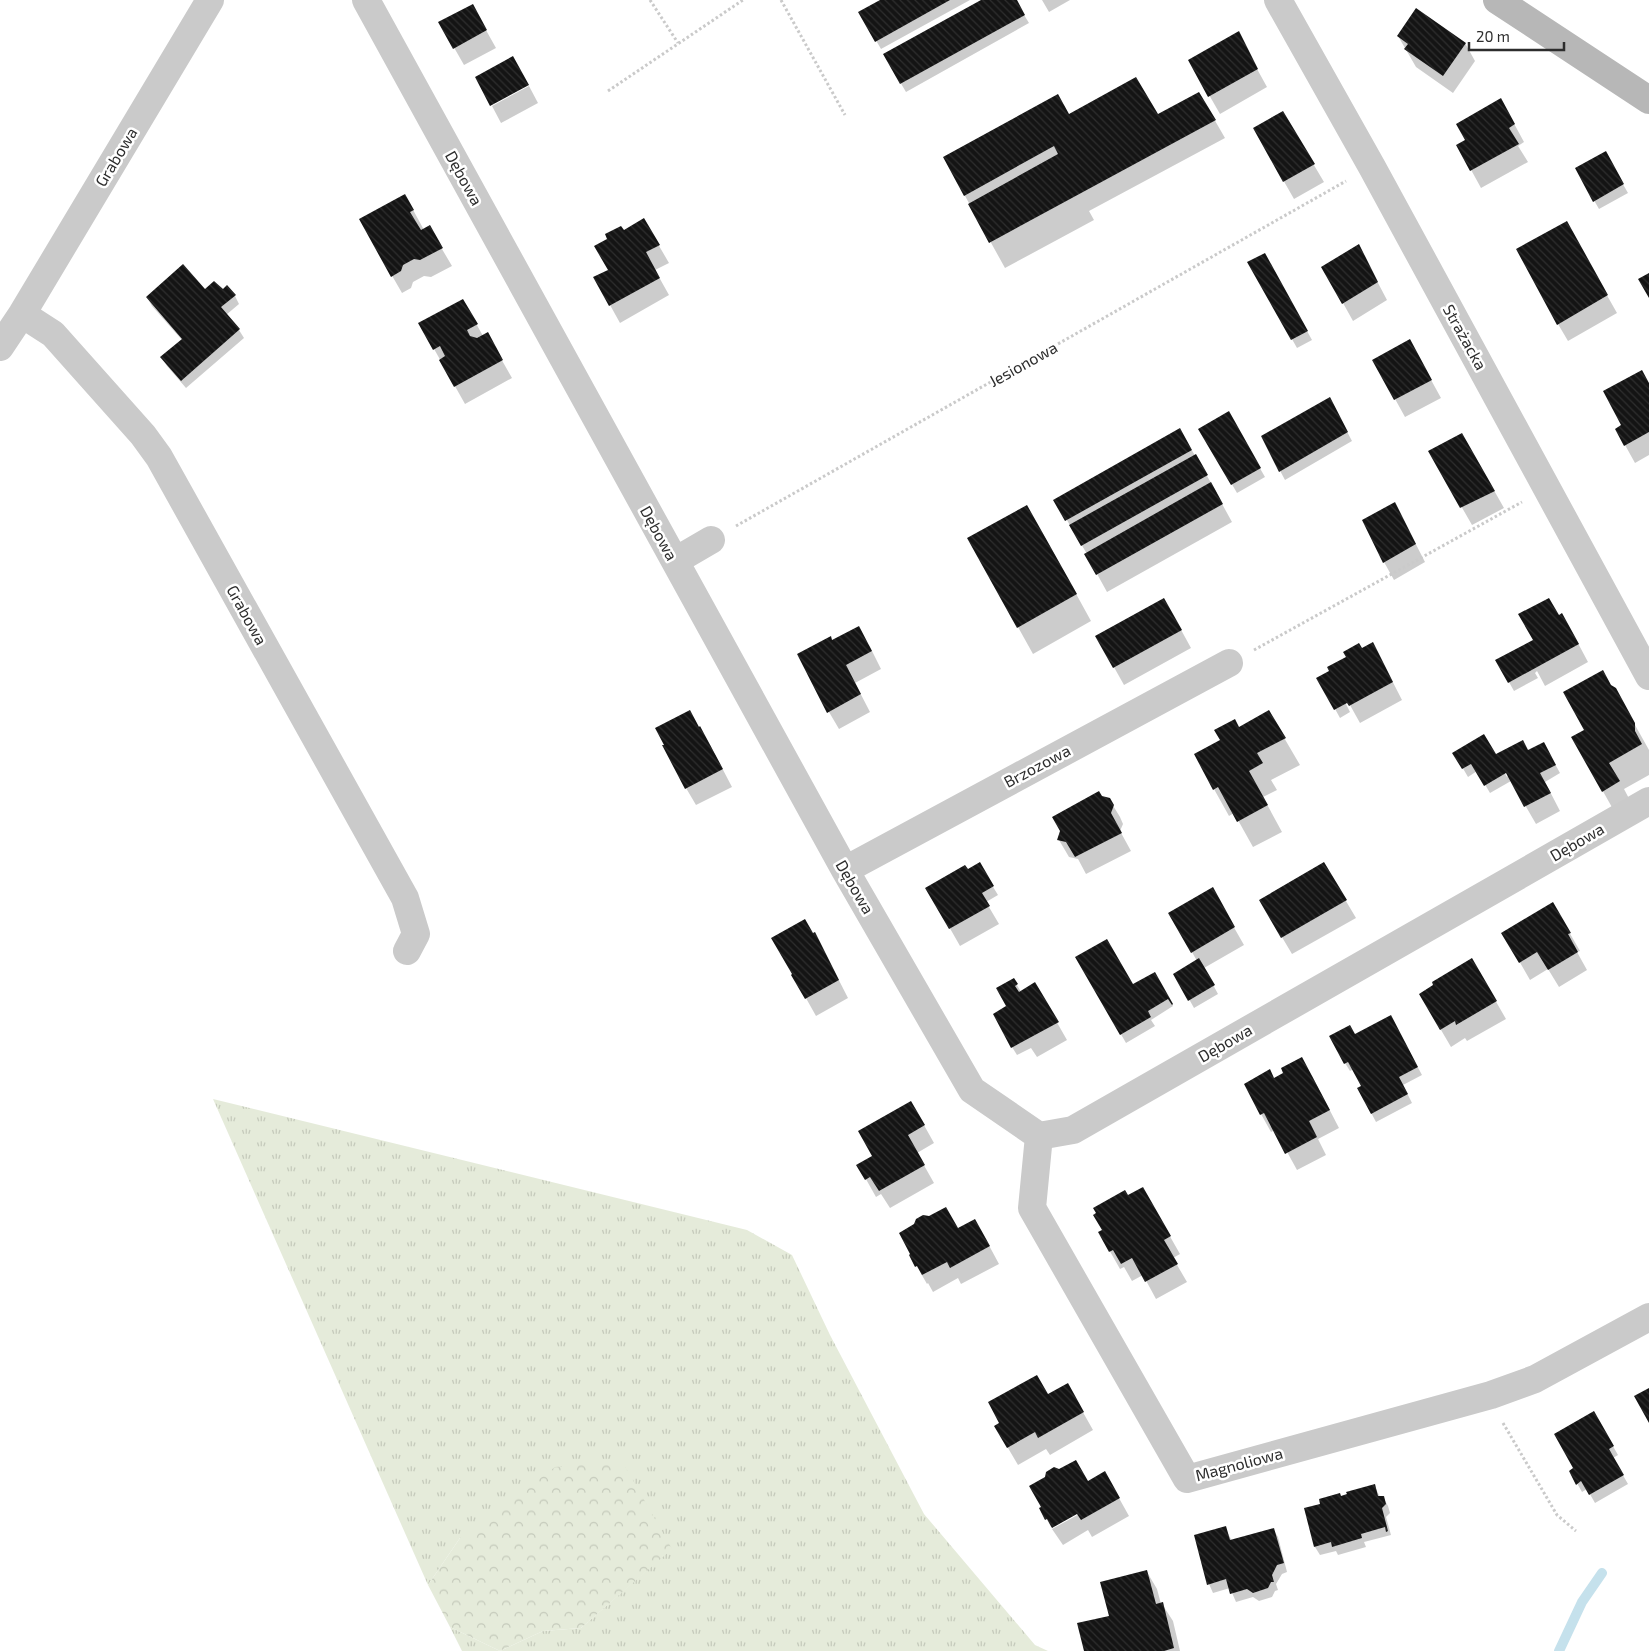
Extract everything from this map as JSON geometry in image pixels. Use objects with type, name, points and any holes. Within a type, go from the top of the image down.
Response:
[{"type":"street","name":"Grabowa","points":[[0,348],[210,0]]},
{"type":"street","name":"Dębowa","points":[[366,0],[845,870],[972,1090],[1039,1136],[1073,1130],[1649,801]]},
{"type":"street","name":"Strażacka","points":[[1278,0],[1372,167],[1649,676]]},
{"type":"street","points":[[1496,0],[1649,100]]},
{"type":"street","name":"Grabowa","points":[[22,314],[53,334],[143,435],[159,457],[405,898],[416,934],[407,951]]},
{"type":"street","points":[[675,561],[711,540]]},
{"type":"street","name":"Brzozowa","points":[[845,870],[1229,663]]},
{"type":"street","name":"Magnoliowa","points":[[1039,1136],[1032,1208],[1188,1479],[1491,1395],[1535,1379],[1649,1317]]},
{"type":"path","points":[[650,0],[678,43]]},
{"type":"path","points":[[608,90],[743,0]]},
{"type":"path","points":[[781,0],[845,115]]},
{"type":"path","name":"Jesionowa","points":[[711,540],[1372,167]]},
{"type":"path","points":[[1229,663],[1547,488]]},
{"type":"path","points":[[1491,1395],[1502,1420],[1557,1515],[1576,1531]]},
{"type":"green space","points":[[213,1099],[747,1230],[792,1255],[830,1335],[924,1514],[1035,1645],[1048,1651],[500,1651],[543,1631],[581,1628],[672,1548],[460,1538],[428,1585]]},
{"type":"green space","points":[[622,1461],[672,1549],[581,1628],[543,1631],[500,1651],[450,1627],[428,1585],[460,1538],[555,1467]]},
{"type":"green space","points":[[450,1627],[500,1651],[462,1651]]},
{"type":"building","points":[[880,0],[950,0],[875,42],[858,12]]},
{"type":"building","points":[[981,0],[1017,0],[1025,15],[900,84],[883,54]]},
{"type":"building","points":[[473,4],[487,30],[453,49],[438,22]]},
{"type":"building","points":[[1416,8],[1466,43],[1443,76],[1404,49],[1408,44],[1397,36]]},
{"type":"building","points":[[1239,31],[1258,69],[1208,97],[1188,60]]},
{"type":"building","points":[[513,56],[529,85],[490,106],[475,77]]},
{"type":"building","points":[[1136,77],[1158,114],[1199,92],[1216,120],[989,243],[968,204],[1058,154],[1054,146],[964,196],[943,157],[1058,94],[1069,114]]},
{"type":"building","points":[[1501,98],[1515,124],[1509,128],[1519,144],[1470,171],[1456,145],[1465,140],[1456,124]]},
{"type":"building","points":[[1283,111],[1315,164],[1283,182],[1253,128]]},
{"type":"building","points":[[1606,151],[1624,184],[1593,202],[1575,168]]},
{"type":"building","points":[[405,194],[414,210],[410,212],[421,230],[430,225],[443,248],[420,260],[414,259],[403,265],[401,271],[391,277],[359,219]]},
{"type":"building","points":[[644,218],[660,245],[646,252],[660,278],[609,306],[593,277],[608,270],[594,246],[607,239],[605,234],[621,226],[624,230]]},
{"type":"building","points":[[1567,221],[1608,295],[1557,325],[1516,249]]},
{"type":"building","points":[[1359,244],[1378,282],[1342,304],[1321,267]]},
{"type":"building","points":[[1265,253],[1308,331],[1291,340],[1247,262]]},
{"type":"building","points":[[183,264],[205,289],[214,281],[223,289],[227,285],[236,295],[221,307],[240,329],[181,381],[160,357],[182,339],[146,297]]},
{"type":"building","points":[[1649,273],[1649,298],[1638,279]]},
{"type":"building","points":[[463,299],[478,324],[467,330],[470,336],[477,338],[488,332],[503,360],[454,387],[439,360],[445,356],[440,346],[433,350],[418,323]]},
{"type":"building","points":[[1410,339],[1432,380],[1394,400],[1372,360]]},
{"type":"building","points":[[1642,370],[1649,383],[1649,432],[1624,446],[1615,429],[1621,425],[1603,391]]},
{"type":"building","points":[[1330,397],[1348,432],[1279,472],[1261,436]]},
{"type":"building","points":[[1229,411],[1261,468],[1231,485],[1198,429]]},
{"type":"building","points":[[1180,428],[1192,450],[1065,521],[1053,500]]},
{"type":"building","points":[[1462,433],[1495,491],[1460,508],[1428,451]]},
{"type":"building","points":[[1196,454],[1208,475],[1081,546],[1069,525]]},
{"type":"building","points":[[1211,482],[1223,504],[1096,575],[1084,554]]},
{"type":"building","points":[[1395,502],[1416,544],[1383,563],[1362,520]]},
{"type":"building","points":[[1027,505],[1077,594],[1017,628],[967,538]]},
{"type":"building","points":[[1164,598],[1182,630],[1113,668],[1095,636]]},
{"type":"building","points":[[1549,598],[1559,615],[1562,613],[1579,644],[1508,683],[1495,660],[1533,640],[1518,614]]},
{"type":"building","points":[[859,626],[872,651],[846,665],[861,694],[827,713],[797,654],[831,636],[832,640]]},
{"type":"building","points":[[1373,642],[1393,682],[1349,706],[1347,703],[1334,710],[1316,678],[1329,671],[1327,667],[1346,657],[1343,652],[1359,643],[1362,648]]},
{"type":"building","points":[[1603,670],[1611,685],[1616,688],[1635,723],[1635,731],[1642,744],[1609,763],[1620,781],[1602,792],[1571,737],[1584,730],[1563,692]]},
{"type":"building","points":[[690,710],[723,769],[685,789],[655,728]]},
{"type":"building","points":[[1269,710],[1286,738],[1257,753],[1263,763],[1249,771],[1268,805],[1237,822],[1218,787],[1213,790],[1194,754],[1220,740],[1214,730],[1235,719],[1239,727]]},
{"type":"building","points":[[1484,734],[1496,754],[1523,740],[1528,750],[1544,742],[1556,765],[1540,773],[1551,793],[1524,807],[1506,773],[1484,786],[1471,764],[1462,769],[1452,753]]},
{"type":"building","points":[[1099,791],[1102,796],[1110,798],[1114,805],[1111,813],[1122,833],[1075,857],[1066,842],[1057,840],[1060,831],[1052,817]]},
{"type":"building","points":[[980,862],[994,886],[982,893],[990,906],[949,929],[925,888],[965,865],[968,869]]},
{"type":"building","points":[[1324,862],[1347,900],[1281,938],[1259,900]]},
{"type":"building","points":[[1213,887],[1235,927],[1191,953],[1168,913]]},
{"type":"building","points":[[1553,902],[1571,933],[1568,934],[1578,952],[1548,970],[1537,952],[1519,963],[1501,933]]},
{"type":"building","points":[[805,919],[813,933],[815,932],[839,980],[805,999],[771,938]]},
{"type":"building","points":[[1107,939],[1133,984],[1155,972],[1173,1004],[1168,999],[1148,1011],[1151,1017],[1120,1035],[1075,957]]},
{"type":"building","points":[[1199,958],[1215,985],[1188,1001],[1173,974]]},
{"type":"building","points":[[1472,958],[1497,1001],[1456,1025],[1455,1021],[1440,1030],[1419,994],[1433,985],[1432,982]]},
{"type":"building","points":[[1014,978],[1018,984],[1015,986],[1019,992],[1035,982],[1059,1022],[1011,1048],[993,1014],[1006,1006],[996,988]]},
{"type":"building","points":[[1391,1015],[1418,1067],[1399,1077],[1408,1094],[1371,1114],[1357,1088],[1361,1086],[1348,1062],[1344,1064],[1329,1036],[1350,1025],[1355,1034]]},
{"type":"building","points":[[1302,1057],[1330,1110],[1309,1121],[1317,1137],[1285,1154],[1264,1113],[1260,1115],[1244,1084],[1270,1069],[1274,1078],[1283,1073],[1281,1068]]},
{"type":"building","points":[[911,1101],[925,1125],[908,1135],[925,1165],[879,1191],[870,1177],[865,1180],[856,1165],[872,1156],[858,1131]]},
{"type":"building","points":[[1143,1187],[1171,1236],[1164,1240],[1178,1264],[1145,1282],[1132,1258],[1121,1264],[1113,1250],[1109,1252],[1098,1232],[1102,1230],[1093,1215],[1096,1213],[1093,1208],[1125,1190],[1128,1195]]},
{"type":"building","points":[[946,1207],[958,1228],[975,1219],[990,1246],[950,1268],[947,1262],[922,1275],[917,1266],[915,1267],[899,1233],[914,1224],[916,1219],[923,1215],[929,1216]]},
{"type":"building","points":[[1037,1375],[1048,1394],[1068,1383],[1084,1412],[1038,1438],[1035,1432],[1007,1448],[994,1426],[999,1423],[988,1402]]},
{"type":"building","points":[[1649,1388],[1649,1423],[1634,1396]]},
{"type":"building","points":[[1594,1411],[1614,1446],[1609,1449],[1624,1475],[1589,1495],[1581,1481],[1576,1485],[1569,1471],[1573,1468],[1554,1434]]},
{"type":"building","points":[[1076,1460],[1088,1481],[1105,1471],[1120,1498],[1081,1520],[1077,1514],[1052,1528],[1047,1519],[1045,1520],[1039,1508],[1041,1507],[1029,1486],[1045,1477],[1046,1472],[1054,1467],[1059,1469]]},
{"type":"building","points":[[1375,1484],[1378,1496],[1384,1496],[1386,1504],[1382,1508],[1388,1531],[1386,1532],[1385,1527],[1361,1534],[1362,1538],[1332,1547],[1331,1542],[1314,1547],[1304,1508],[1320,1504],[1319,1499],[1340,1493],[1341,1496],[1347,1494],[1346,1492]]},
{"type":"building","points":[[1226,1526],[1230,1540],[1274,1528],[1284,1563],[1277,1565],[1272,1575],[1274,1582],[1271,1582],[1268,1588],[1253,1593],[1247,1589],[1230,1594],[1226,1579],[1207,1585],[1194,1535]]},
{"type":"building","points":[[1147,1570],[1156,1604],[1163,1602],[1174,1648],[1164,1651],[1084,1651],[1077,1623],[1109,1616],[1100,1582]]},
{"type":"waterway","points":[[1559,1651],[1582,1602],[1602,1573]]}]
